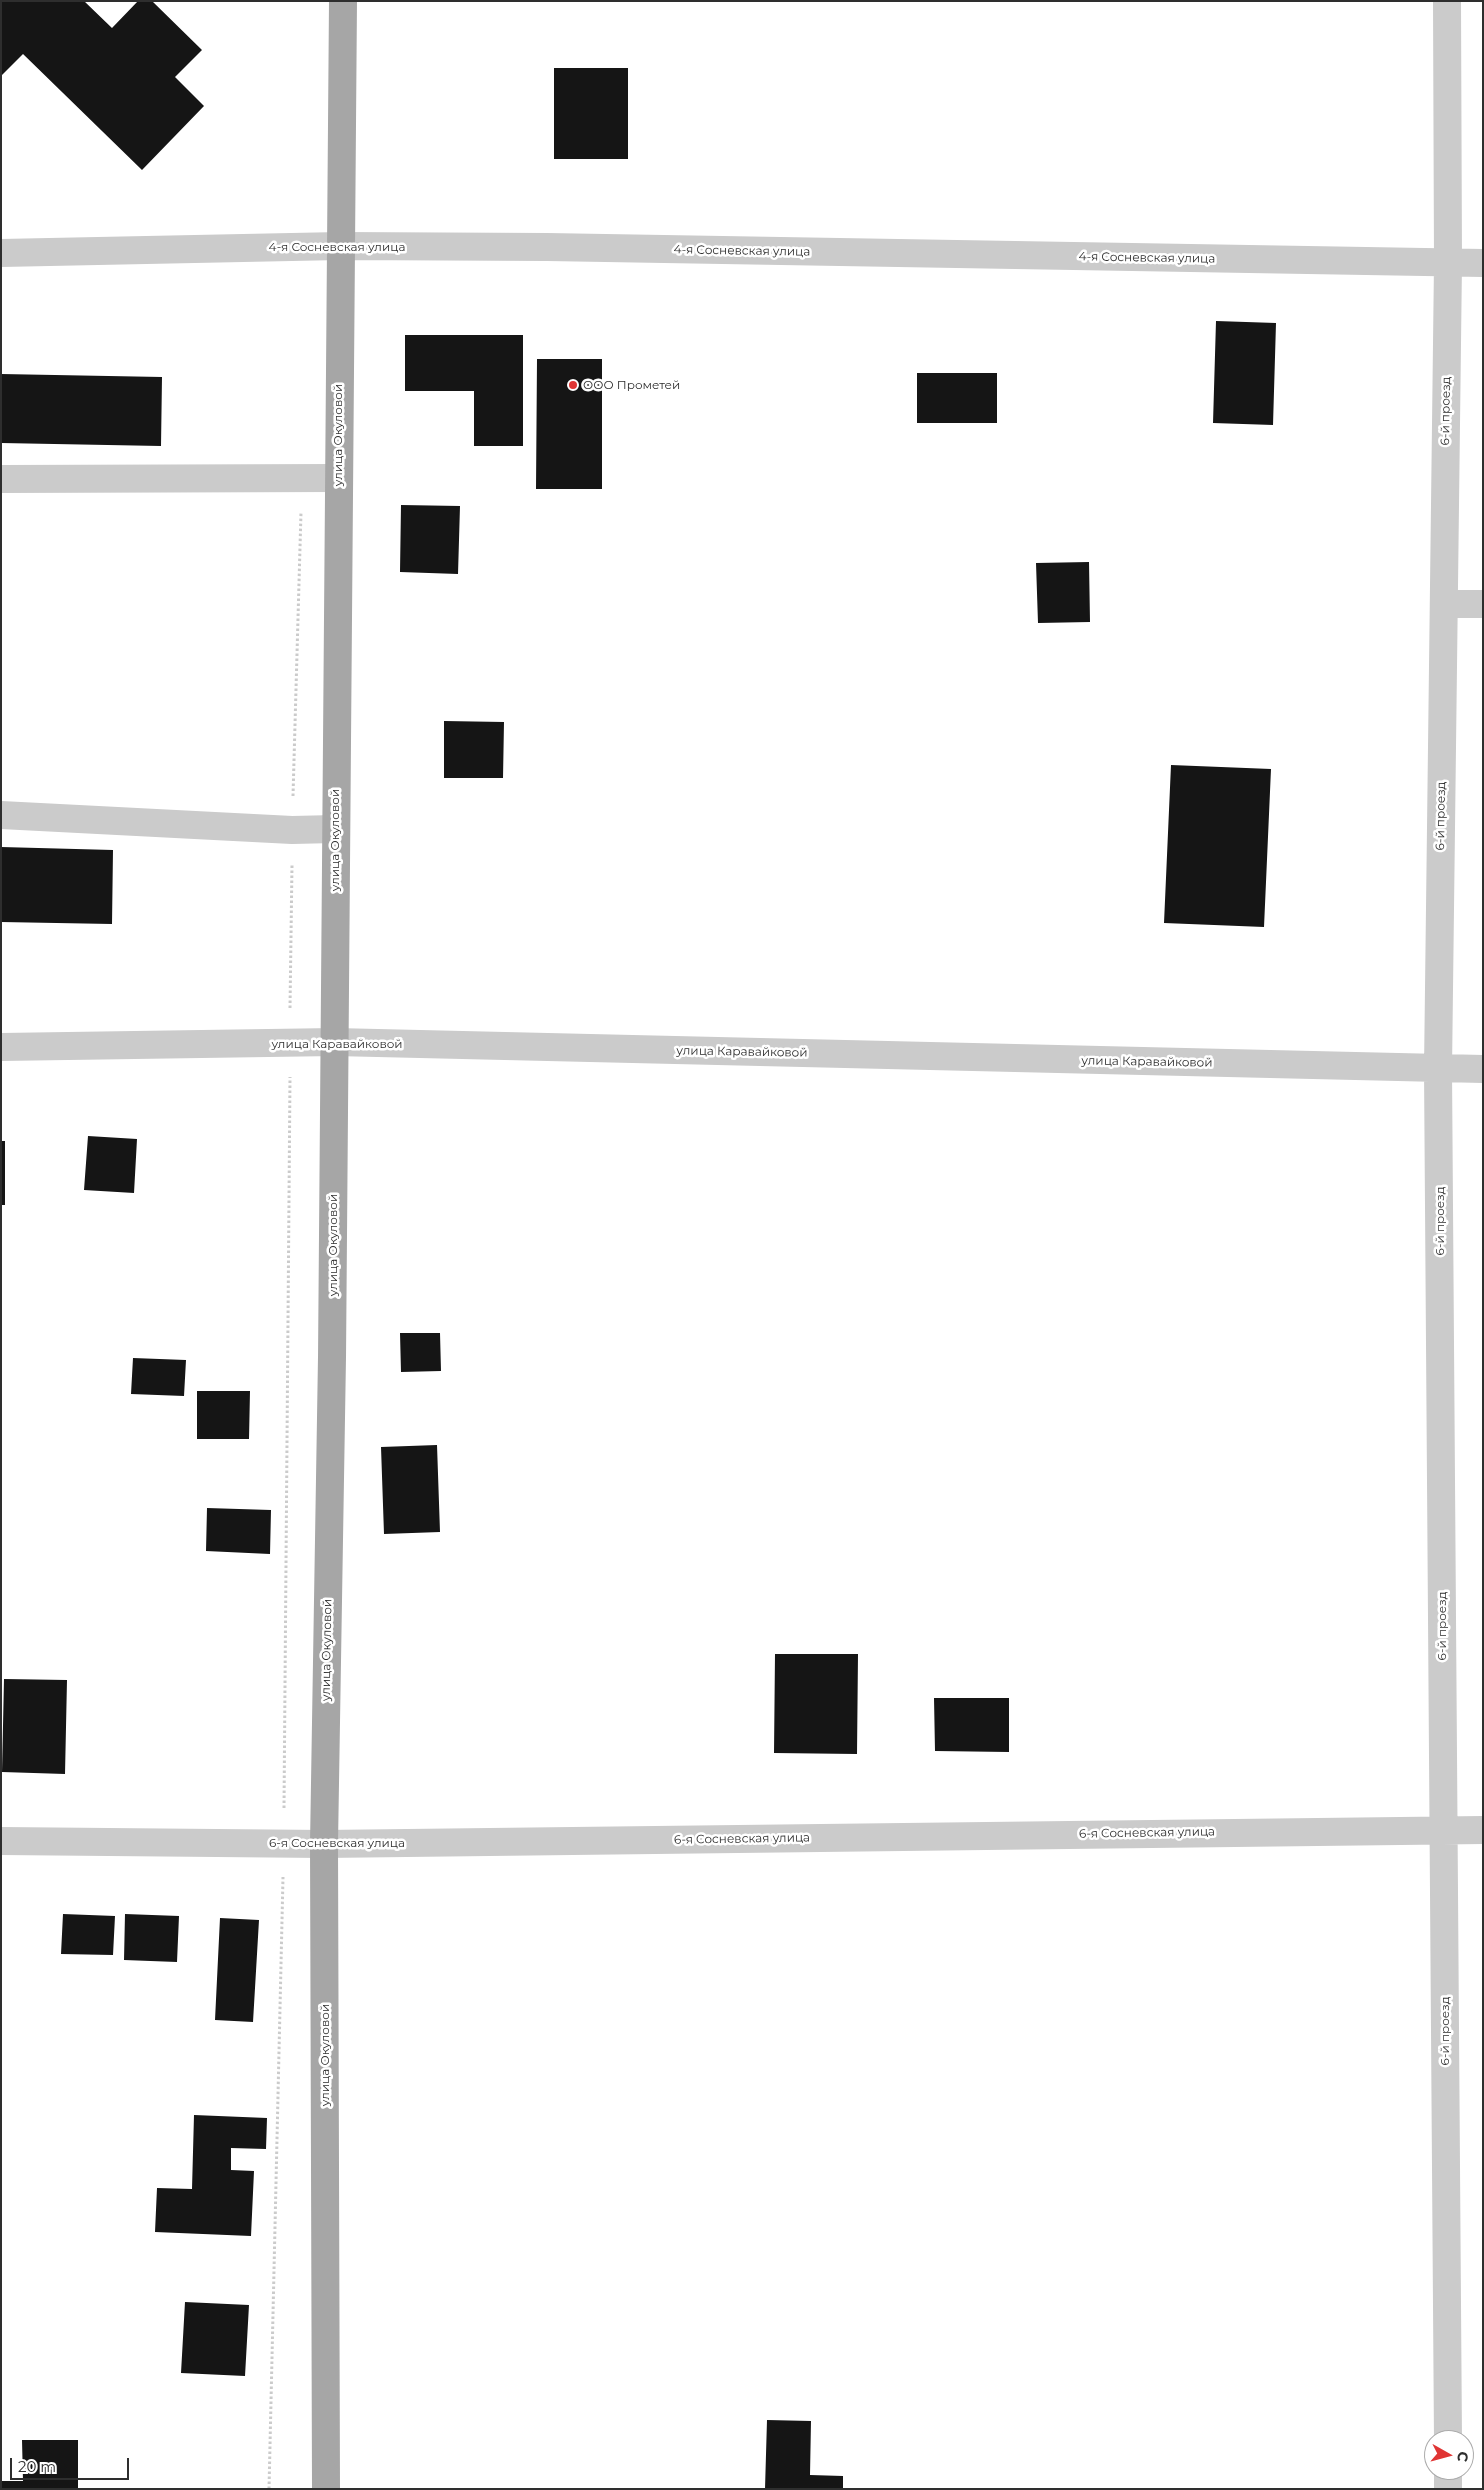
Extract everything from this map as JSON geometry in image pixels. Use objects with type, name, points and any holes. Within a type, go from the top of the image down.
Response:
[{"type":"main road","name":"улица Окуловой","points":[[326,2489],[324,1844],[332,1357],[343,1]]},
{"type":"street","name":"6-й проезд","points":[[1447,1],[1448,263],[1438,1069],[1448,2430]]},
{"type":"street","name":"4-я Сосневская улица","points":[[1,252],[340,246],[557,247],[1483,263]]},
{"type":"street","points":[[1,479],[338,478]]},
{"type":"street","points":[[1444,604],[1483,604]]},
{"type":"street","points":[[1,815],[292,830],[335,829]]},
{"type":"street","name":"улица Каравайковой","points":[[1,1047],[335,1042],[1483,1069]]},
{"type":"street","name":"6-я Сосневская улица","points":[[1,1841],[324,1844],[1483,1830]]},
{"type":"path","points":[[269,2489],[283,1844],[292,830],[302,479]]},
{"type":"building","points":[[1,1],[84,1],[112,28],[138,1],[152,1],[202,50],[175,77],[204,106],[142,170],[23,54],[1,76]]},
{"type":"building","points":[[554,68],[628,68],[628,159],[554,159]]},
{"type":"building","points":[[1216,321],[1276,323],[1273,425],[1213,423]]},
{"type":"building","points":[[405,335],[523,335],[523,446],[474,446],[474,391],[405,391]]},
{"type":"building","points":[[537,359],[602,359],[602,489],[536,489]]},
{"type":"building","points":[[917,373],[997,373],[997,423],[917,423]]},
{"type":"building","points":[[1,374],[162,377],[161,446],[1,443]]},
{"type":"building","points":[[401,505],[460,506],[458,574],[400,572]]},
{"type":"building","points":[[1089,562],[1090,622],[1038,623],[1036,563]]},
{"type":"building","points":[[444,721],[504,722],[503,778],[444,778]]},
{"type":"building","points":[[1171,765],[1271,769],[1264,927],[1164,923]]},
{"type":"building","points":[[1,847],[113,850],[112,924],[1,922]]},
{"type":"building","points":[[88,1136],[137,1139],[134,1193],[84,1190]]},
{"type":"building","points":[[1,1141],[5,1141],[5,1205],[1,1205]]},
{"type":"building","points":[[400,1333],[440,1333],[441,1371],[401,1372]]},
{"type":"building","points":[[133,1358],[186,1360],[184,1396],[131,1394]]},
{"type":"building","points":[[197,1391],[250,1391],[249,1439],[197,1439]]},
{"type":"building","points":[[437,1445],[440,1532],[384,1534],[381,1447]]},
{"type":"building","points":[[207,1508],[271,1510],[270,1554],[206,1551]]},
{"type":"building","points":[[775,1654],[858,1654],[857,1754],[774,1753]]},
{"type":"building","points":[[4,1679],[67,1680],[65,1774],[2,1772]]},
{"type":"building","points":[[934,1698],[1009,1698],[1009,1752],[935,1751]]},
{"type":"building","points":[[63,1914],[115,1916],[113,1955],[61,1954]]},
{"type":"building","points":[[125,1914],[179,1916],[177,1962],[124,1960]]},
{"type":"building","points":[[220,1918],[259,1920],[253,2022],[215,2020]]},
{"type":"building","points":[[194,2115],[267,2118],[266,2149],[231,2148],[231,2170],[254,2171],[251,2236],[155,2232],[157,2188],[192,2189]]},
{"type":"building","points":[[185,2302],[249,2305],[245,2376],[181,2373]]},
{"type":"building","points":[[767,2420],[811,2421],[810,2475],[843,2476],[843,2489],[765,2489]]},
{"type":"building","points":[[22,2440],[78,2440],[78,2488],[1,2489],[1,2481],[23,2481]]},
{"type":"place","name":"ООО Прометей","points":[[573,385]]}]
